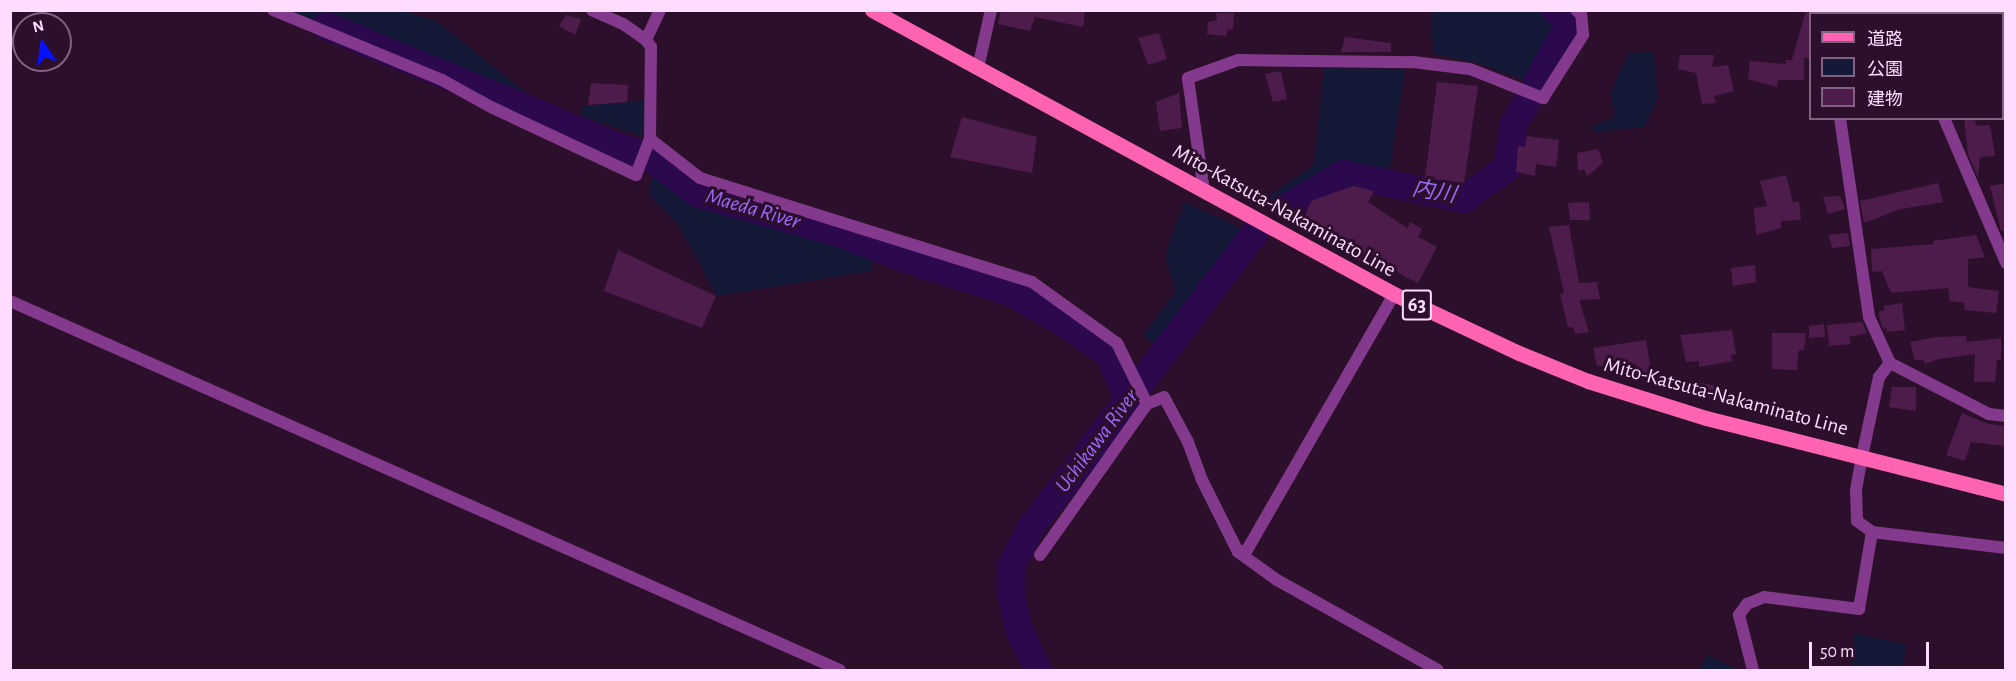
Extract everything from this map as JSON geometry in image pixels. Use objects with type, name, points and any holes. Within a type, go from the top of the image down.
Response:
[{"type":"main road","name":"Mito-Katsuta-Nakaminato Line","points":[[872,10],[1394,294],[1510,349],[1588,381],[1706,418],[2006,494]]},
{"type":"street","points":[[273,10],[442,80],[493,108],[636,175],[650,139],[651,47],[646,40],[622,24],[592,10]]},
{"type":"street","points":[[646,40],[660,10]]},
{"type":"street","points":[[978,68],[991,10]]},
{"type":"street","points":[[1204,191],[1188,78],[1238,60],[1413,62],[1470,69],[1543,98],[1583,35],[1581,14],[1576,10]]},
{"type":"street","points":[[1840,120],[1869,317],[1890,363],[1989,414],[2006,416]]},
{"type":"street","points":[[1945,120],[2006,263]]},
{"type":"street","points":[[650,139],[700,178],[1032,282],[1117,343],[1144,399]]},
{"type":"street","points":[[1238,552],[1247,550],[1394,294]]},
{"type":"street","points":[[10,301],[840,670]]},
{"type":"street","points":[[1890,363],[1879,377],[1862,456],[1856,491],[1857,522],[1872,532],[2006,548]]},
{"type":"street","points":[[1144,399],[1164,397],[1188,442],[1202,480],[1238,552],[1277,580],[1438,670]]},
{"type":"street","points":[[1040,555],[1144,399]]},
{"type":"street","points":[[1753,670],[1739,615],[1747,604],[1764,597],[1859,609],[1872,532]]},
{"type":"green space","points":[[291,11],[403,11],[436,21],[549,111]]},
{"type":"green space","points":[[1431,11],[1538,11],[1559,23],[1527,81],[1478,63],[1433,54]]},
{"type":"green space","points":[[1654,52],[1657,97],[1645,127],[1595,132],[1591,126],[1614,118],[1611,93],[1628,53]]},
{"type":"green space","points":[[1324,68],[1405,69],[1389,175],[1340,169],[1280,204],[1267,197],[1314,165]]},
{"type":"green space","points":[[646,100],[650,139],[582,116],[582,106]]},
{"type":"green space","points":[[654,163],[694,199],[874,254],[871,271],[717,296],[678,224],[649,195]]},
{"type":"green space","points":[[1184,202],[1250,232],[1156,347],[1143,335],[1176,291],[1165,257]]},
{"type":"green space","points":[[1854,633],[1907,645],[1901,670],[1852,670]]},
{"type":"green space","points":[[1707,655],[1738,670],[1700,670]]},
{"type":"building","points":[[1001,10],[1085,10],[1083,27],[1035,17],[1030,31],[998,24]]},
{"type":"building","points":[[1806,10],[1810,10],[1809,59],[1804,57],[1804,80],[1778,80],[1777,87],[1748,79],[1750,61],[1786,64],[1786,60],[1792,60]]},
{"type":"building","points":[[1216,13],[1234,13],[1233,30],[1228,29],[1226,36],[1207,34],[1208,22],[1217,20]]},
{"type":"building","points":[[566,15],[581,19],[575,35],[559,26]]},
{"type":"building","points":[[1159,33],[1167,59],[1148,65],[1138,38]]},
{"type":"building","points":[[1345,37],[1391,43],[1391,52],[1341,52]]},
{"type":"building","points":[[1680,55],[1714,55],[1712,67],[1728,65],[1734,91],[1714,96],[1716,103],[1702,104],[1696,73],[1678,69]]},
{"type":"building","points":[[1281,71],[1287,99],[1273,102],[1265,74]]},
{"type":"building","points":[[1437,82],[1478,86],[1464,183],[1425,178]]},
{"type":"building","points":[[591,83],[628,85],[627,102],[588,105]]},
{"type":"building","points":[[1179,93],[1182,128],[1160,131],[1156,102]]},
{"type":"building","points":[[962,117],[1037,137],[1032,173],[950,157]]},
{"type":"building","points":[[1964,120],[1975,120],[1977,126],[1990,125],[1995,156],[1980,157],[1978,178],[1968,154]]},
{"type":"building","points":[[1527,136],[1559,140],[1556,167],[1536,164],[1535,176],[1516,172],[1518,146],[1525,147]]},
{"type":"building","points":[[1598,149],[1603,163],[1587,176],[1584,169],[1578,171],[1577,153]]},
{"type":"building","points":[[1786,175],[1793,203],[1799,201],[1801,220],[1781,221],[1781,228],[1756,235],[1754,208],[1767,206],[1760,181]]},
{"type":"building","points":[[1938,183],[1943,202],[1901,209],[1864,223],[1860,201]]},
{"type":"building","points":[[2006,183],[2006,231],[2001,231],[1990,186]]},
{"type":"building","points":[[1353,186],[1374,191],[1368,202],[1407,228],[1410,222],[1422,229],[1418,237],[1437,247],[1418,283],[1370,253],[1364,264],[1302,223],[1311,201]]},
{"type":"building","points":[[1840,196],[1845,209],[1828,214],[1823,197]]},
{"type":"building","points":[[1589,202],[1590,220],[1570,220],[1568,203]]},
{"type":"building","points":[[1569,225],[1579,283],[1597,282],[1600,299],[1579,300],[1589,332],[1575,334],[1574,328],[1568,327],[1560,295],[1564,293],[1549,227]]},
{"type":"building","points":[[1848,233],[1850,246],[1832,248],[1829,235]]},
{"type":"building","points":[[1976,235],[1985,257],[1968,259],[1968,287],[1999,291],[1996,313],[1964,310],[1965,303],[1950,301],[1948,288],[1891,293],[1882,271],[1872,272],[1871,249],[1934,244],[1933,241]]},
{"type":"building","points":[[618,250],[716,296],[702,328],[604,291]]},
{"type":"building","points":[[1755,265],[1756,282],[1733,286],[1731,268]]},
{"type":"building","points":[[1902,303],[1905,330],[1886,332],[1887,328],[1883,329],[1879,311],[1884,311],[1884,306]]},
{"type":"building","points":[[1862,322],[1867,333],[1849,337],[1851,344],[1829,346],[1827,325]]},
{"type":"building","points":[[1824,324],[1825,337],[1809,338],[1809,326]]},
{"type":"building","points":[[1732,330],[1736,354],[1731,355],[1732,361],[1699,367],[1699,361],[1686,362],[1680,335]]},
{"type":"building","points":[[1772,333],[1806,333],[1804,350],[1798,351],[1797,370],[1772,369]]},
{"type":"building","points":[[1966,336],[1967,342],[2001,338],[2001,359],[1997,360],[1995,382],[1974,382],[1975,354],[1939,359],[1925,364],[1923,360],[1915,360],[1910,342],[1936,337]]},
{"type":"building","points":[[1646,340],[1652,377],[1640,379],[1636,364],[1597,366],[1593,348]]},
{"type":"building","points":[[1699,383],[1719,386],[1719,399],[1698,397]]},
{"type":"building","points":[[1892,387],[1916,387],[1916,411],[1889,407]]},
{"type":"building","points":[[1962,413],[1988,424],[2006,426],[2006,446],[1971,442],[1965,461],[1946,455]]},
{"type":"waterway","points":[[1533,91],[1571,20],[1555,10]]},
{"type":"waterway","name":"Maeda River","points":[[326,26],[625,149],[647,155],[697,193],[842,234],[908,260],[1012,293],[1059,320],[1109,354],[1128,399]]},
{"type":"waterway","name":"内川","points":[[1287,207],[1343,174],[1464,199],[1508,167],[1513,126],[1529,97]]},
{"type":"waterway","name":"Uchikawa River","points":[[1038,670],[1020,632],[1011,595],[1012,564],[1030,529],[1255,233]]}]
